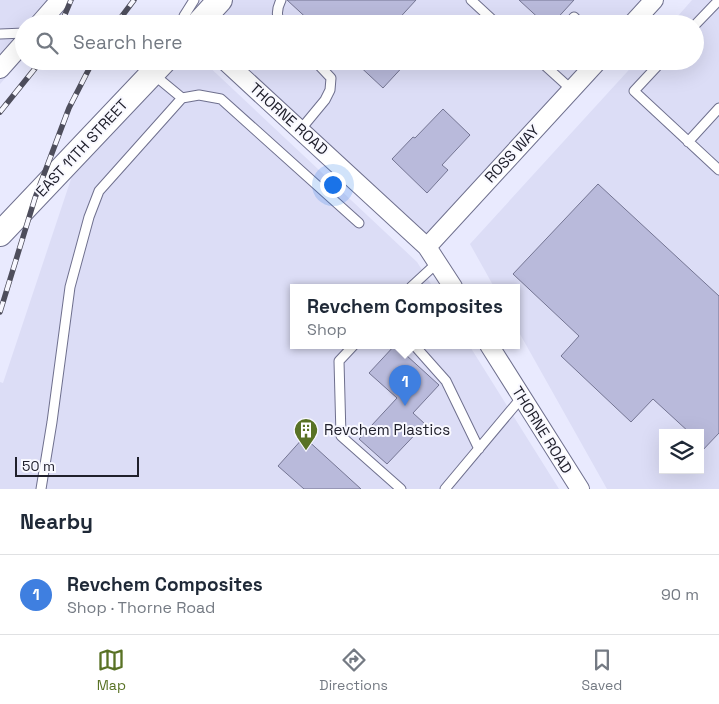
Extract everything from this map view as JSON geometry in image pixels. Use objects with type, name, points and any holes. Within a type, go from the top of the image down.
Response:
[{"type":"street","points":[[47,15],[60,0]]},
{"type":"street","points":[[206,15],[220,0]]},
{"type":"street","points":[[640,15],[654,0]]},
{"type":"street","points":[[0,69],[15,52]]},
{"type":"street","name":"EAST 11TH STREET","points":[[0,234],[155,70]]},
{"type":"street","name":"THORNE ROAD","points":[[236,70],[427,247],[451,284]]},
{"type":"street","name":"ROSS WAY","points":[[427,247],[590,70]]},
{"type":"street","name":"THORNE ROAD","points":[[492,349],[580,489]]},
{"type":"lane","points":[[185,15],[194,0]]},
{"type":"lane","points":[[277,15],[277,9],[281,0]]},
{"type":"lane","points":[[471,0],[487,15]]},
{"type":"lane","points":[[704,16],[719,0]]},
{"type":"lane","points":[[0,34],[15,33]]},
{"type":"lane","points":[[160,70],[182,98]]},
{"type":"lane","points":[[301,129],[325,100],[330,90],[331,78],[323,70]]},
{"type":"lane","points":[[550,70],[572,90]]},
{"type":"lane","points":[[654,70],[634,91],[719,170]]},
{"type":"lane","points":[[41,489],[70,287],[89,217],[99,191],[182,98],[199,95],[221,99],[360,223]]},
{"type":"lane","points":[[688,142],[719,108]]},
{"type":"lane","points":[[414,284],[437,263]]},
{"type":"lane","points":[[350,349],[339,361],[341,436],[402,489]]},
{"type":"lane","points":[[418,349],[446,381],[479,449]]},
{"type":"lane","points":[[445,489],[522,397]]},
{"type":"shaded area","points":[[0,0],[75,0],[62,15],[15,15],[15,67],[0,84]]},
{"type":"shaded area","points":[[228,0],[647,0],[634,15],[215,15]]},
{"type":"shaded area","points":[[692,0],[719,0],[719,489],[607,489],[520,334],[520,284],[492,284],[470,244],[629,70],[704,70],[704,15],[679,15]]},
{"type":"shaded area","points":[[165,70],[213,70],[417,262],[431,284],[290,284],[290,349],[472,349],[559,489],[0,489],[0,382],[3,383],[74,170]]},
{"type":"shaded area","points":[[243,70],[584,70],[430,239]]},
{"type":"building","points":[[287,0],[416,0],[402,15],[303,15]]},
{"type":"building","points":[[519,0],[574,0],[560,15],[535,15]]},
{"type":"building","points":[[364,70],[400,70],[383,88]]},
{"type":"building","points":[[443,109],[470,135],[442,165],[448,170],[427,193],[392,159]]},
{"type":"building","points":[[598,184],[719,296],[719,433],[704,449],[704,429],[686,429],[653,399],[631,422],[561,356],[579,336],[513,274]]},
{"type":"building","points":[[391,349],[399,349],[439,385],[413,413],[425,424],[387,464],[359,439],[397,398],[369,373]]},
{"type":"building","name":"Revchem Plastics","points":[[304,437],[361,489],[304,489],[278,466]]},
{"type":"railway","points":[[65,15],[71,0]]},
{"type":"railway","points":[[123,15],[134,0]]},
{"type":"railway","points":[[0,112],[34,70]]},
{"type":"railway","points":[[0,312],[35,198],[69,108],[88,70]]},
{"type":"place","name":"Revchem Composites","points":[[405,406]]},
{"type":"place","name":"Revchem Plastics","points":[[306,451]]}]
